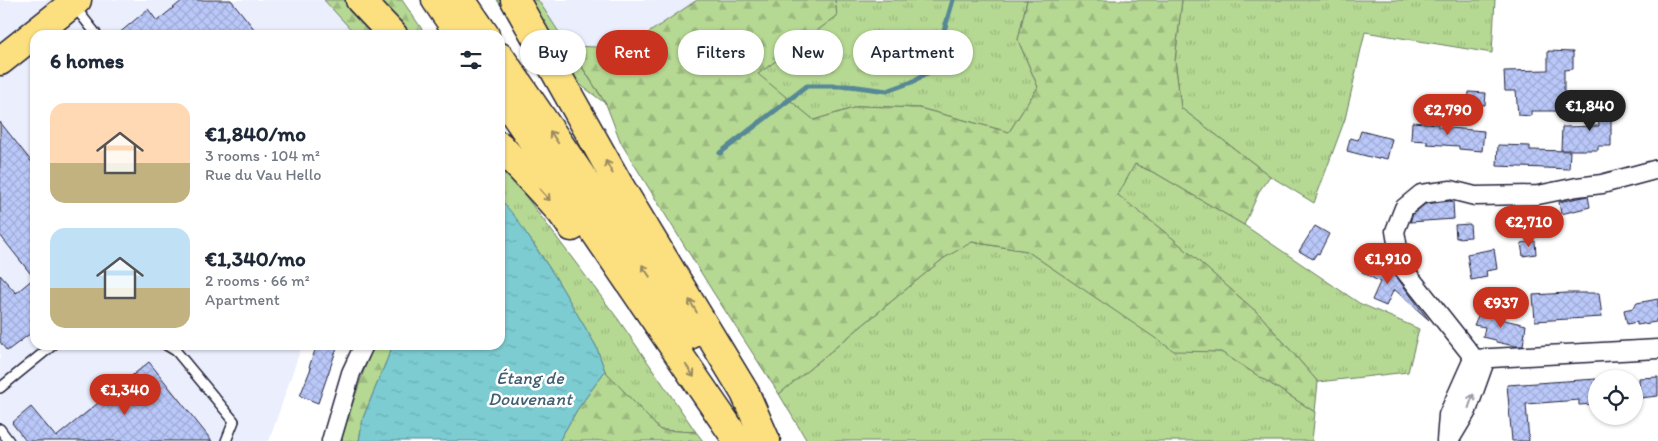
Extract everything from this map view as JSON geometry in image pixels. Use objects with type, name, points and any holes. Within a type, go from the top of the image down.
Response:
[{"type":"main road","points":[[360,0],[389,30]]},
{"type":"main road","points":[[436,0],[457,30]]},
{"type":"main road","points":[[461,0],[482,30]]},
{"type":"main road","points":[[515,0],[620,185],[745,392],[764,441]]},
{"type":"main road","points":[[0,42],[67,1]]},
{"type":"main road","points":[[35,30],[67,1]]},
{"type":"main road","points":[[0,61],[30,34]]},
{"type":"main road","points":[[505,64],[764,441]]},
{"type":"main road","points":[[505,100],[738,441]]},
{"type":"main road","points":[[505,151],[561,212],[600,264],[633,288]]},
{"type":"street","points":[[1658,169],[1602,184],[1538,195],[1475,196],[1451,190],[1421,194],[1404,208],[1395,231],[1401,266],[1470,353],[1479,359],[1658,349]]},
{"type":"street","points":[[331,441],[351,373],[362,350]]},
{"type":"street","points":[[1448,441],[1448,415],[1479,359]]},
{"type":"lane","points":[[67,1],[93,30]]},
{"type":"lane","points":[[0,388],[48,350]]},
{"type":"lane","points":[[174,350],[234,421],[226,441]]},
{"type":"lane","points":[[0,429],[9,441]]},
{"type":"shaded area","points":[[0,0],[324,0],[351,30],[30,30],[30,350],[300,350],[269,441],[0,441]]},
{"type":"shaded area","points":[[538,0],[697,0],[653,30],[596,30],[596,47],[586,47],[586,30],[558,30]]},
{"type":"green space","points":[[324,0],[402,0],[423,30],[351,30]]},
{"type":"green space","points":[[497,0],[538,0],[558,30],[520,30],[520,33]]},
{"type":"green space","points":[[697,0],[835,0],[837,16],[818,30],[774,30],[774,62],[764,70],[764,30],[678,30],[678,75],[759,75],[814,120],[860,106],[919,108],[1009,132],[1038,87],[1018,40],[1027,0],[1182,0],[1175,60],[1181,108],[1270,176],[1260,190],[1244,225],[1157,174],[1135,164],[1118,195],[1171,237],[1260,315],[1318,382],[1315,412],[1221,352],[1174,351],[1027,251],[972,242],[944,258],[779,394],[713,292],[621,143],[606,104],[586,73],[586,47],[596,47],[596,75],[668,75],[668,30],[653,30]]},
{"type":"green space","points":[[835,0],[1027,0],[1018,40],[1038,87],[1009,132],[919,108],[860,106],[814,120],[758,75],[764,75],[764,69],[774,62],[774,75],[843,75],[843,30],[818,30],[837,16]]},
{"type":"green space","points":[[1182,0],[1495,0],[1492,53],[1365,32],[1345,119],[1314,203],[1270,176],[1181,108],[1175,60]]},
{"type":"green space","points":[[586,73],[606,104],[568,75],[586,75]]},
{"type":"green space","points":[[505,162],[524,194],[618,319],[696,432],[660,430],[605,371],[596,346],[533,243],[505,205]]},
{"type":"green space","points":[[1135,164],[1157,174],[1244,225],[1359,303],[1419,329],[1408,372],[1318,382],[1260,315],[1171,237],[1117,195]]},
{"type":"green space","points":[[971,242],[1027,251],[1174,350],[1221,352],[1315,412],[1312,441],[807,441],[779,394],[944,258]]},
{"type":"green space","points":[[372,350],[391,350],[363,418],[359,441],[340,441]]},
{"type":"green space","points":[[605,371],[660,430],[696,432],[703,441],[559,441],[577,410]]},
{"type":"water","name":"Étang de Douvenant","points":[[505,205],[556,278],[596,346],[605,371],[577,410],[559,441],[359,441],[363,418],[391,350],[505,350]]},
{"type":"building","points":[[183,0],[231,0],[255,30],[123,30],[148,9],[157,21]]},
{"type":"building","points":[[1548,51],[1573,52],[1573,69],[1564,70],[1564,94],[1572,94],[1572,111],[1531,111],[1531,116],[1518,115],[1516,91],[1505,91],[1504,71],[1548,70]]},
{"type":"building","points":[[1469,92],[1486,93],[1485,105],[1468,104]]},
{"type":"building","points":[[1598,99],[1611,99],[1611,146],[1598,146],[1598,150],[1561,150],[1562,127],[1599,126]]},
{"type":"building","points":[[0,122],[30,160],[30,273],[0,235]]},
{"type":"building","points":[[1412,122],[1438,124],[1438,127],[1484,131],[1482,151],[1459,149],[1459,146],[1427,144],[1427,141],[1411,140]]},
{"type":"building","points":[[1361,131],[1392,139],[1387,159],[1379,157],[1378,159],[1347,151],[1350,138],[1358,140]]},
{"type":"building","points":[[1498,145],[1530,146],[1530,150],[1570,151],[1569,169],[1497,166]]},
{"type":"building","points":[[1588,196],[1590,207],[1561,214],[1559,202]]},
{"type":"building","points":[[1453,202],[1454,219],[1410,222],[1413,214],[1425,204]]},
{"type":"building","points":[[1470,224],[1471,237],[1456,238],[1455,225]]},
{"type":"building","points":[[1315,226],[1329,234],[1319,254],[1317,253],[1313,259],[1299,251]]},
{"type":"building","points":[[1535,241],[1536,254],[1523,256],[1521,243]]},
{"type":"building","points":[[1494,249],[1497,269],[1486,271],[1487,277],[1471,280],[1467,254]]},
{"type":"building","points":[[1367,261],[1385,269],[1387,267],[1392,271],[1429,320],[1394,289],[1386,306],[1372,300],[1380,282],[1362,272]]},
{"type":"building","points":[[0,275],[16,293],[30,281],[30,334],[7,351],[0,342]]},
{"type":"building","points":[[1599,293],[1602,317],[1535,321],[1533,295]]},
{"type":"building","points":[[1658,299],[1658,318],[1656,322],[1637,325],[1637,322],[1627,324],[1624,310],[1633,308],[1637,303]]},
{"type":"building","points":[[1481,309],[1497,313],[1496,318],[1526,325],[1523,346],[1496,342],[1496,340],[1483,337],[1485,327],[1474,325]]},
{"type":"building","points":[[315,350],[336,350],[318,403],[300,396],[311,368],[309,367]]},
{"type":"building","points":[[149,362],[212,441],[26,441],[12,423],[31,407],[56,437]]},
{"type":"building","points":[[1658,377],[1658,396],[1643,398],[1643,378]]},
{"type":"building","points":[[1588,380],[1588,404],[1579,405],[1579,400],[1526,404],[1529,441],[1512,441],[1507,385]]},
{"type":"waterway","points":[[720,153],[807,86],[850,86],[887,91],[912,82],[929,72],[935,61],[953,0]]}]
